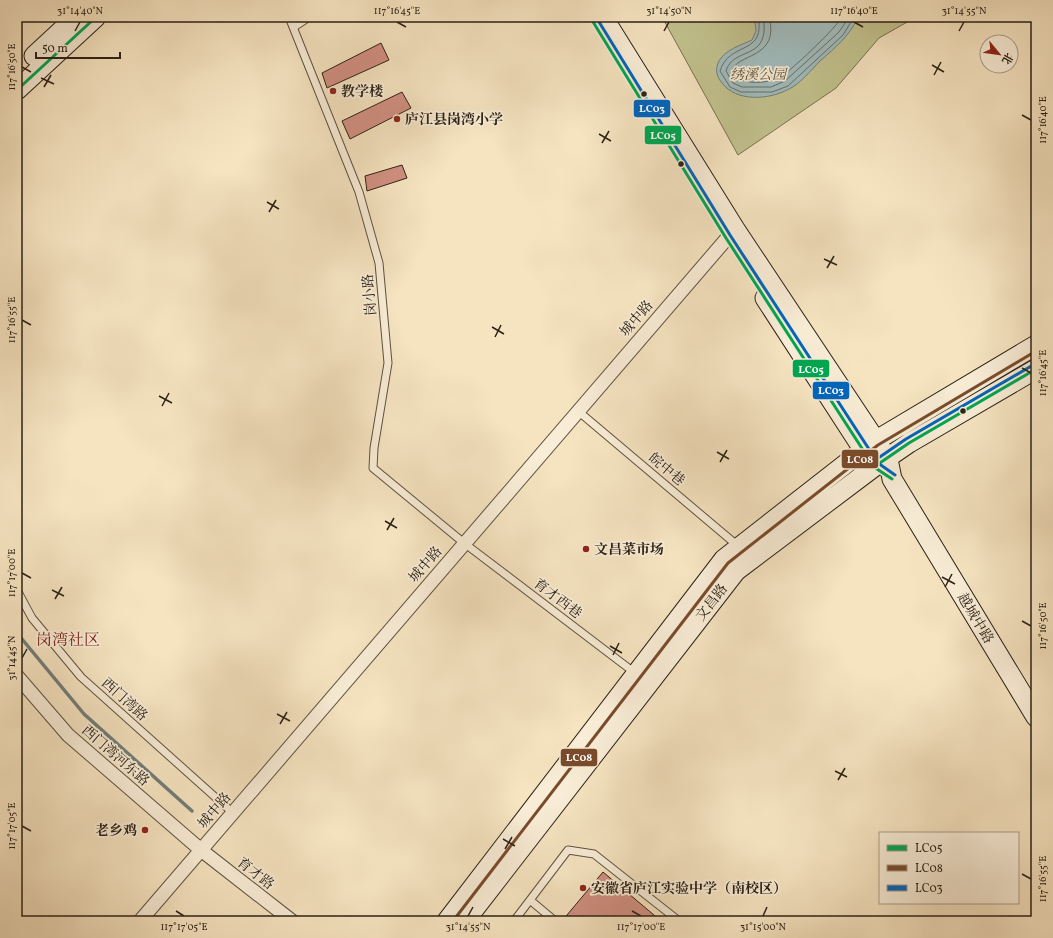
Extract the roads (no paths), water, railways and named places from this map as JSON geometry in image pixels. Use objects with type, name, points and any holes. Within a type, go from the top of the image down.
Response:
[{"type":"main road","points":[[17,72],[76,17]]},
{"type":"main road","points":[[17,90],[96,17]]},
{"type":"main road","points":[[590,17],[730,233]]},
{"type":"main road","name":"越城中路","points":[[603,17],[730,233],[892,479],[1036,717]]},
{"type":"main road","name":"文昌路","points":[[447,921],[724,559],[869,445],[1036,345]]},
{"type":"main road","name":"文昌路","points":[[465,921],[736,571],[909,443],[1036,369]]},
{"type":"street","name":"城中路","points":[[140,921],[730,233]]},
{"type":"street","name":"西门湾河东路","points":[[17,676],[68,734],[201,850]]},
{"type":"street","name":"育才路","points":[[201,850],[292,921]]},
{"type":"lane","name":"岗小路","points":[[289,17],[359,192],[379,263],[388,363],[374,448],[373,468],[464,543]]},
{"type":"lane","points":[[294,27],[309,17]]},
{"type":"lane","name":"皖中巷","points":[[578,411],[740,546]]},
{"type":"lane","name":"育才西巷","points":[[464,543],[636,674]]},
{"type":"lane","name":"西门湾路","points":[[17,590],[32,618],[81,677],[233,813]]},
{"type":"lane","points":[[514,921],[568,850],[594,854],[679,921]]},
{"type":"lane","points":[[530,900],[555,921]]},
{"type":"water","points":[[726,17],[858,18],[841,41],[797,84],[781,93],[763,97],[753,97],[736,94],[728,89],[717,75],[717,67],[722,57],[734,48],[752,40],[756,31],[755,22],[747,19]]},
{"type":"waterway","points":[[17,633],[84,714],[192,811]]},
{"type":"place","name":"教学楼","points":[[333,91]]},
{"type":"place","name":"庐江县岗湾小学","points":[[397,119]]},
{"type":"place","name":"文昌菜市场","points":[[586,549]]},
{"type":"place","name":"老乡鸡","points":[[145,830]]},
{"type":"place","name":"安徽省庐江实验中学（南校区）","points":[[583,888]]},
{"type":"district","name":"岗湾社区","points":[[68,639]]},
{"type":"park label","name":"绣溪公园","points":[[758,74]]}]
